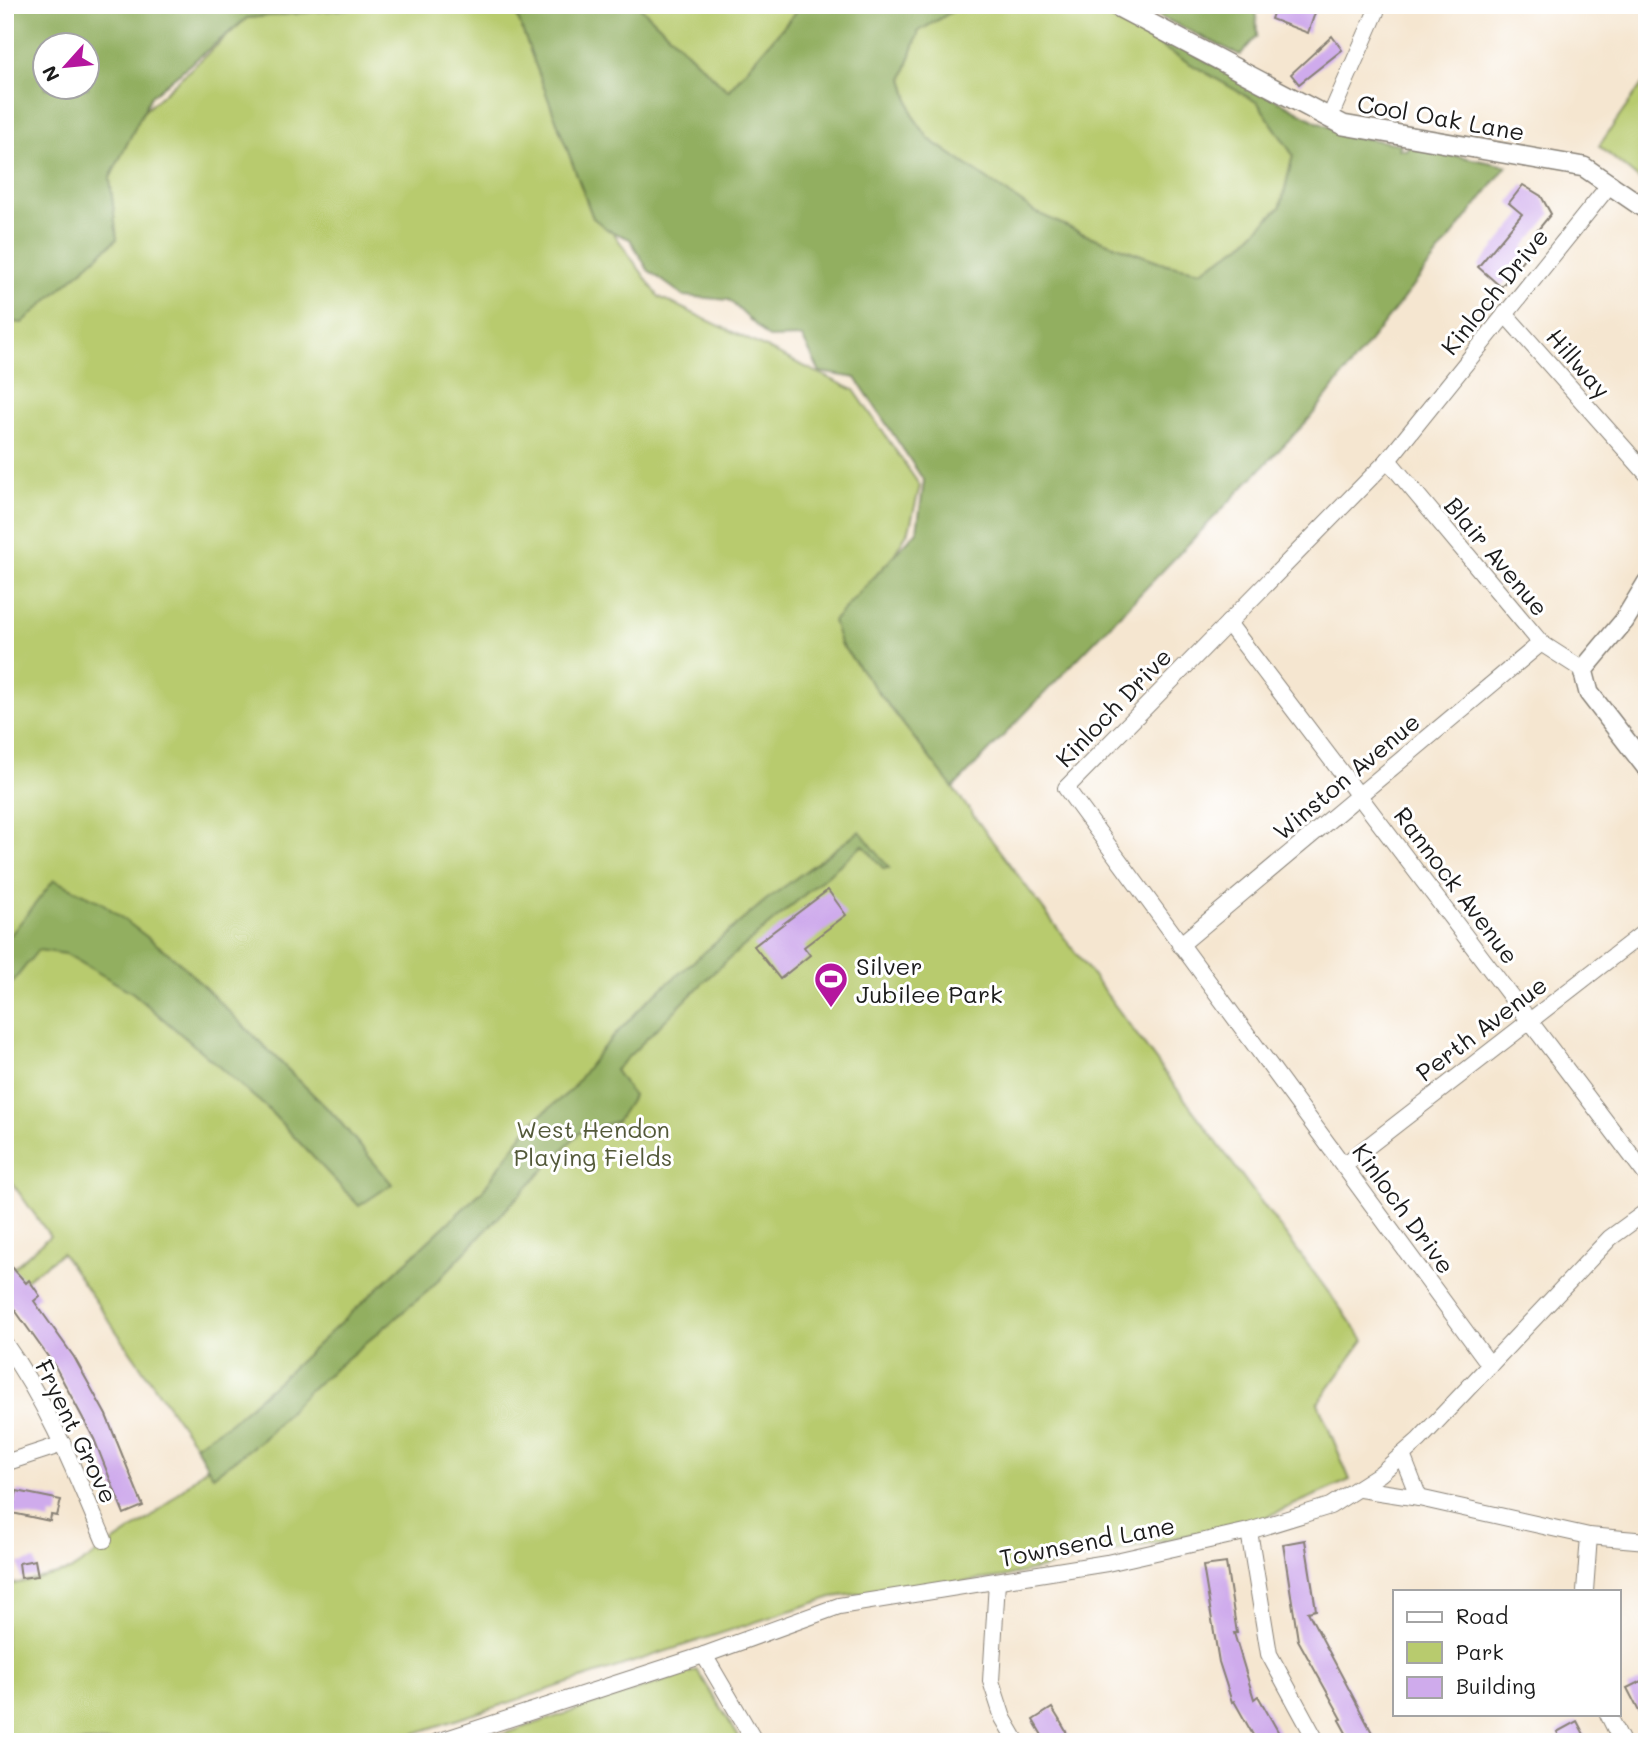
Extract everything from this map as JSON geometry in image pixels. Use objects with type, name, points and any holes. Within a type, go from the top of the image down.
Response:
[{"type":"street","name":"Cool Oak Lane","points":[[1115,5],[1329,118],[1359,130],[1584,167],[1647,210]]},
{"type":"street","points":[[1329,118],[1376,12],[1375,5]]},
{"type":"street","name":"Kinloch Drive","points":[[1490,1365],[1066,788],[1388,460],[1611,183]]},
{"type":"street","name":"Hillway","points":[[1505,314],[1647,474]]},
{"type":"street","name":"Blair Avenue","points":[[1388,460],[1541,643],[1583,670]]},
{"type":"street","points":[[1647,583],[1624,621],[1583,670],[1589,693],[1647,768]]},
{"type":"street","name":"Rannock Avenue","points":[[1228,623],[1647,1176]]},
{"type":"street","name":"Winston Avenue","points":[[1180,945],[1541,643]]},
{"type":"street","name":"Perth Avenue","points":[[1344,1165],[1647,930]]},
{"type":"street","name":"Townsend Lane","points":[[437,1742],[704,1656],[839,1606],[1107,1563],[1249,1531],[1316,1512],[1360,1489],[1402,1455],[1610,1238],[1647,1211]]},
{"type":"street","name":"Fryent Grove","points":[[5,1344],[27,1375],[63,1444],[104,1540]]},
{"type":"street","points":[[5,1463],[63,1444]]},
{"type":"street","points":[[1402,1455],[1419,1499]]},
{"type":"street","points":[[1360,1489],[1589,1536],[1647,1541]]},
{"type":"street","points":[[1249,1531],[1269,1654],[1317,1742]]},
{"type":"street","points":[[1585,1590],[1589,1536]]},
{"type":"street","points":[[997,1582],[991,1681],[1003,1718],[1017,1742]]},
{"type":"street","points":[[704,1656],[755,1742]]},
{"type":"street","points":[[1609,1716],[1622,1742]]},
{"type":"green space","points":[[5,5],[388,5],[247,18],[151,96],[110,178],[117,239],[22,323],[5,321]]},
{"type":"green space","name":"West Hendon Playing Fields","points":[[388,5],[513,5],[593,218],[610,228],[659,297],[854,390],[920,486],[909,530],[840,643],[953,788],[1364,1340],[1318,1403],[1350,1480],[1264,1518],[1003,1577],[832,1597],[388,1742],[5,1742],[5,1586],[70,1571],[153,1516],[209,1465],[62,1253],[5,1295],[5,1275],[50,1236],[5,1173],[5,237],[247,18]]},
{"type":"green space","points":[[513,5],[638,5],[728,91],[802,5],[963,5],[919,31],[903,78],[913,116],[929,139],[1035,212],[1086,235],[1166,264],[1201,271],[1243,244],[1281,206],[1293,155],[1258,103],[1108,16],[1112,9],[1317,122],[1350,136],[1401,144],[1399,149],[1407,150],[1408,146],[1507,166],[1309,419],[953,788],[840,643],[833,621],[917,531],[924,481],[856,378],[820,372],[802,337],[769,338],[729,300],[684,296],[648,270],[630,239],[608,230],[593,218]]},
{"type":"green space","points":[[638,5],[802,5],[728,91]]},
{"type":"green space","points":[[963,5],[1058,5],[1073,9],[1075,5],[1104,5],[1112,9],[1108,16],[1258,103],[1293,155],[1281,206],[1243,244],[1201,271],[1166,264],[1086,235],[1034,212],[929,139],[913,116],[903,78],[919,31]]},
{"type":"green space","points":[[1136,5],[1256,5],[1257,36],[1240,55]]},
{"type":"green space","points":[[1647,77],[1647,186],[1599,146]]},
{"type":"green space","points":[[860,831],[889,868],[883,868],[863,845],[717,969],[615,1070],[633,1096],[617,1121],[579,1133],[428,1291],[307,1392],[263,1439],[213,1476],[195,1445],[230,1423],[288,1372],[482,1191],[530,1124],[570,1091],[600,1051],[648,1000],[766,900]]},
{"type":"green space","points":[[54,880],[101,902],[176,959],[336,1117],[392,1184],[359,1206],[267,1108],[133,993],[66,954],[38,950],[5,992],[5,942]]},
{"type":"green space","points":[[697,1670],[742,1742],[480,1742]]},
{"type":"building","points":[[1276,5],[1305,5],[1316,10],[1308,33],[1271,19]]},
{"type":"building","points":[[1332,36],[1342,50],[1299,84],[1291,74]]},
{"type":"building","points":[[1523,185],[1541,196],[1551,214],[1523,248],[1528,253],[1501,287],[1478,267],[1522,214],[1509,203]]},
{"type":"building","points":[[828,890],[846,915],[804,947],[810,955],[780,979],[754,946]]},
{"type":"building","points":[[5,1259],[26,1283],[29,1280],[40,1296],[34,1301],[74,1357],[106,1415],[143,1506],[124,1514],[94,1439],[56,1368],[5,1296]]},
{"type":"building","points":[[17,1491],[61,1500],[57,1516],[51,1515],[50,1521],[12,1513]]},
{"type":"building","points":[[1305,1540],[1316,1610],[1308,1612],[1377,1742],[1351,1742],[1339,1720],[1342,1719],[1298,1640],[1283,1544]]},
{"type":"building","points":[[35,1560],[38,1576],[21,1578],[19,1563]]},
{"type":"building","points":[[1226,1563],[1237,1633],[1234,1633],[1254,1699],[1258,1696],[1284,1742],[1257,1742],[1234,1701],[1232,1702],[1219,1662],[1203,1566]]},
{"type":"building","points":[[1647,1678],[1647,1727],[1627,1688]]},
{"type":"building","points":[[1052,1708],[1072,1742],[1046,1742],[1033,1720]]},
{"type":"building","points":[[1577,1721],[1588,1742],[1562,1742],[1557,1732]]},
{"type":"place","name":"Silver Jubilee Park","points":[[831,1009]]}]
